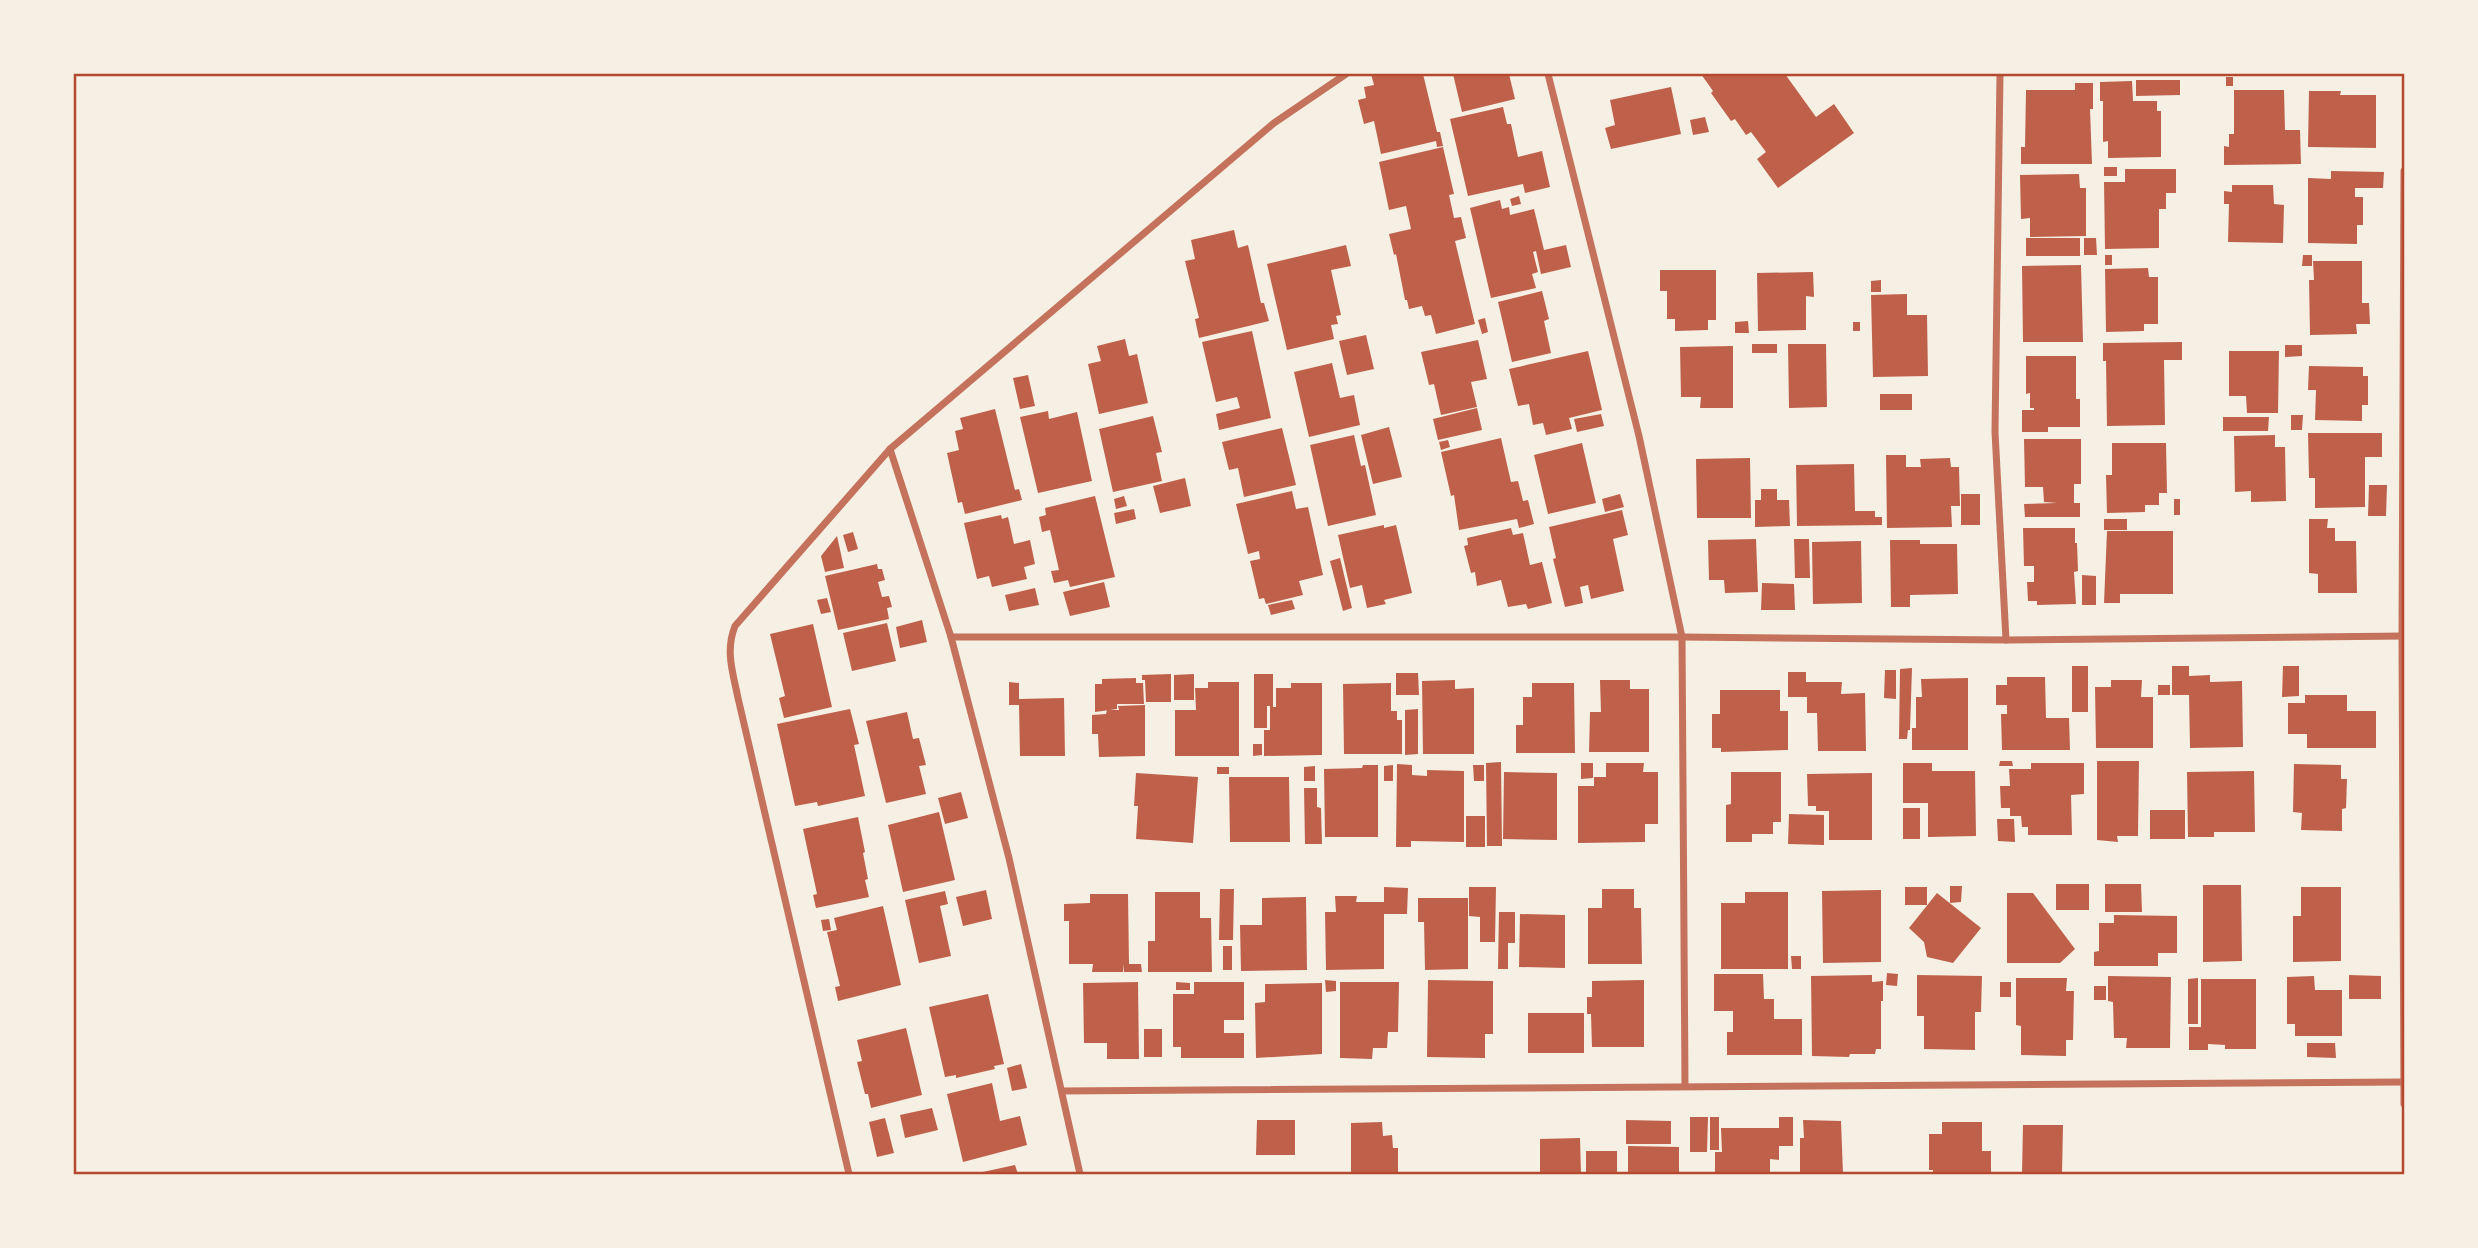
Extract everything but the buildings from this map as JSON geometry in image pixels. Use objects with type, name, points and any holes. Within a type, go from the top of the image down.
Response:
[{"type":"street","points":[[849,1174],[729,652],[735,626],[890,449],[1274,123],[1346,74]]},
{"type":"street","points":[[1548,74],[1639,436],[1682,637],[1685,1086]]},
{"type":"street","points":[[2000,74],[1995,432],[2006,640]]},
{"type":"street","points":[[2404,171],[2404,1104]]},
{"type":"street","points":[[890,449],[951,637],[1009,858],[1080,1174]]},
{"type":"street","points":[[951,637],[2006,640],[2403,636]]},
{"type":"street","points":[[1062,1091],[2058,1082],[2404,1082]]}]
